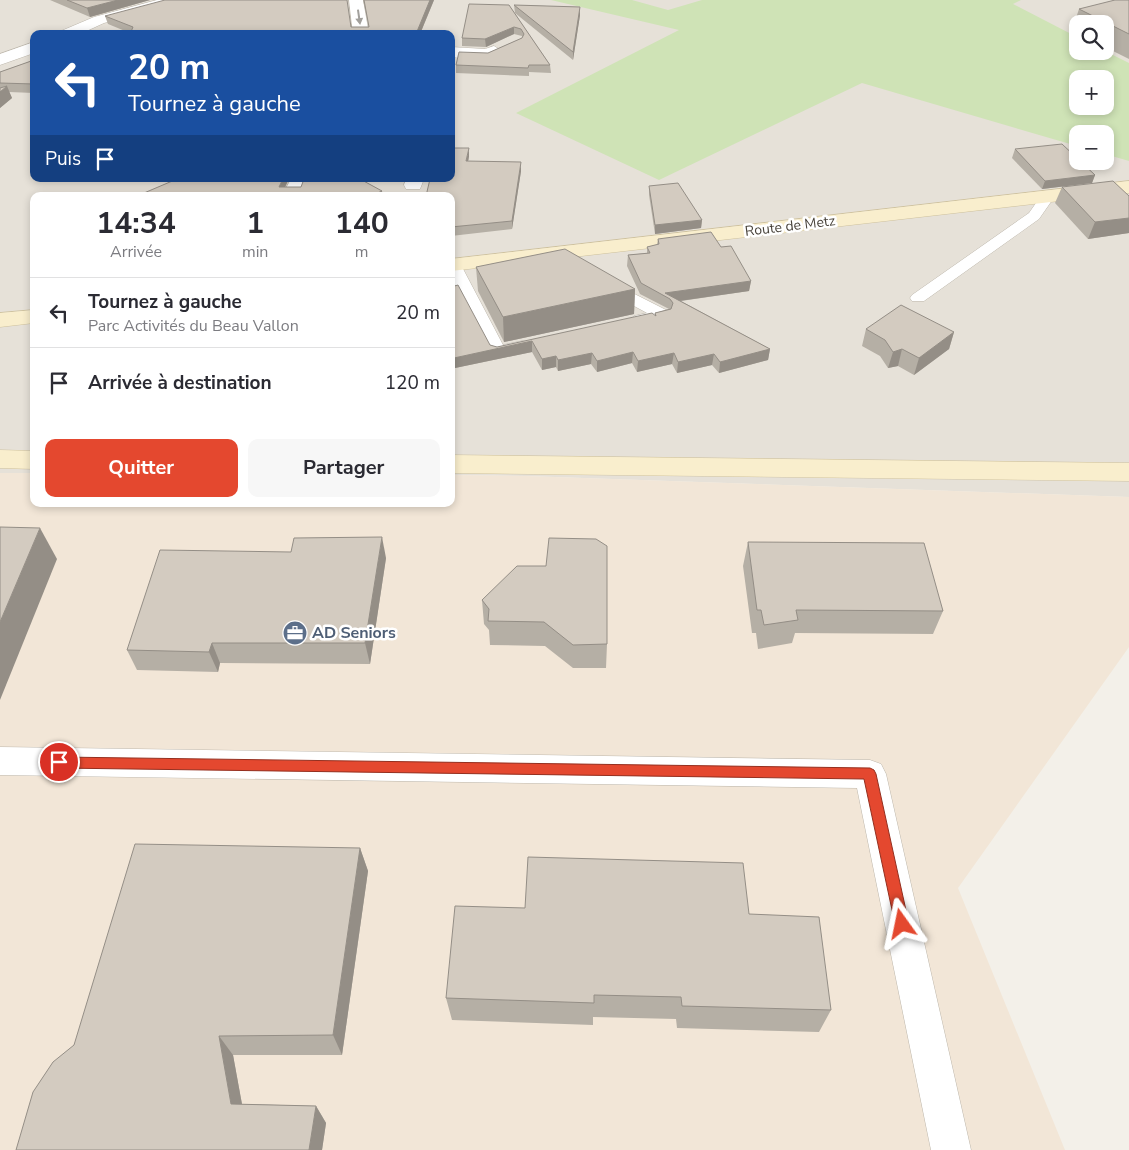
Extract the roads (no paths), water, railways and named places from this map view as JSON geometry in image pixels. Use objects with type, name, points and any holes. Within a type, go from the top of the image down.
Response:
[{"type":"street","points":[[75,30],[99,20],[174,0]]},
{"type":"street","points":[[356,0],[360,30]]},
{"type":"street","points":[[455,52],[488,54],[506,45]]},
{"type":"street","points":[[0,60],[30,48]]},
{"type":"street","name":"Route de Metz","points":[[455,265],[1129,186]]},
{"type":"street","points":[[0,320],[30,316]]},
{"type":"street","points":[[0,459],[30,460]]},
{"type":"street","points":[[455,464],[1129,472]]},
{"type":"street","points":[[0,761],[870,774],[951,1150]]},
{"type":"lane","points":[[918,298],[1034,216],[1048,196]]},
{"type":"lane","points":[[549,253],[575,268]]},
{"type":"lane","points":[[455,271],[498,351],[537,343]]},
{"type":"lane","points":[[592,277],[662,315],[623,324]]},
{"type":"place","name":"AD Seniors","points":[[295,633]]}]
